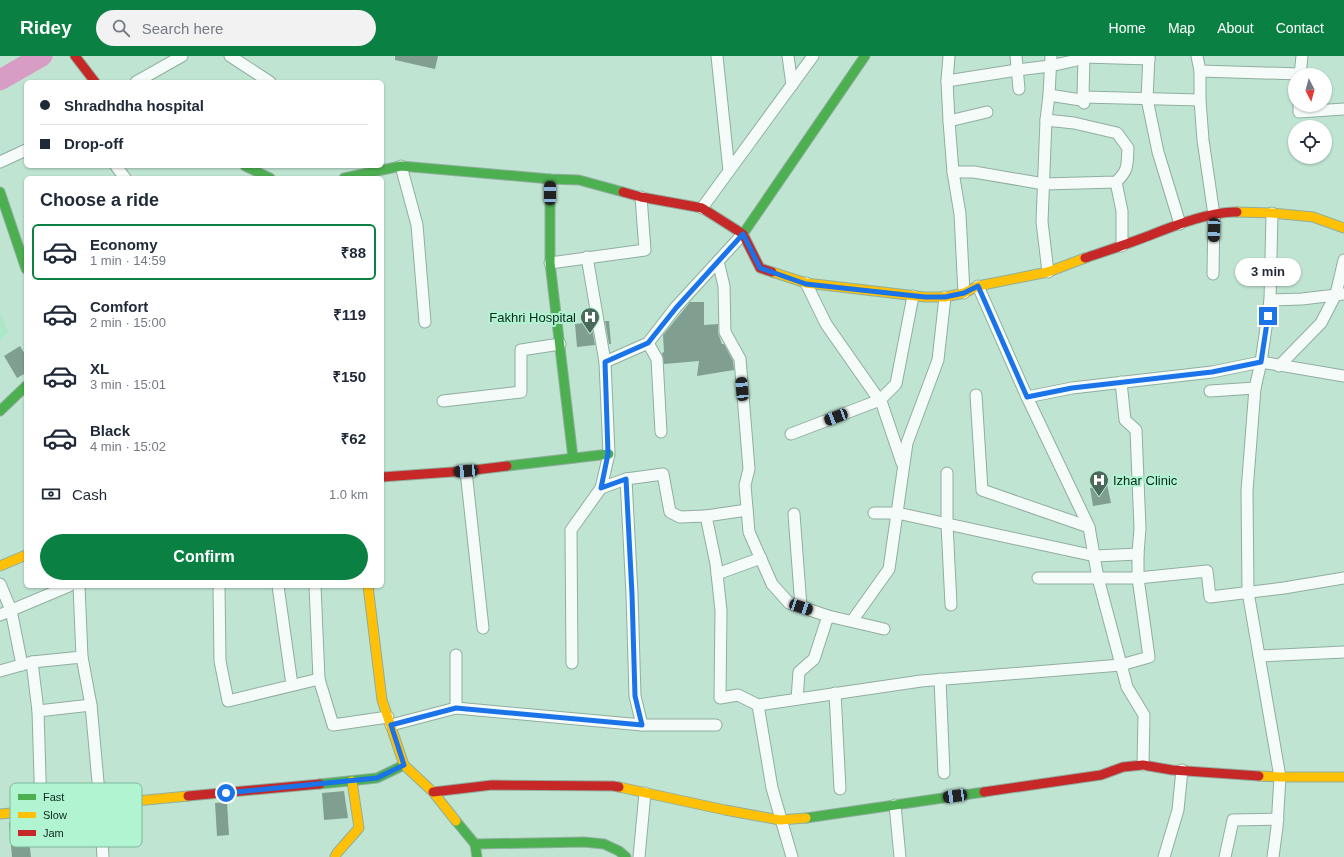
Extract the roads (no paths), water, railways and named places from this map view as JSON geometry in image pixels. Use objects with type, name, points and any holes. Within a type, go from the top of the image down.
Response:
[{"type":"street","points":[[75,56],[92,79]]},
{"type":"street","points":[[140,80],[182,56]]},
{"type":"street","points":[[230,56],[267,80]]},
{"type":"street","points":[[717,56],[729,171]]},
{"type":"street","points":[[788,56],[792,85]]},
{"type":"street","points":[[702,208],[813,56]]},
{"type":"street","points":[[605,362],[648,343],[676,308],[743,234],[865,56]]},
{"type":"street","points":[[949,56],[947,81],[949,121],[953,172],[960,214],[964,293]]},
{"type":"street","points":[[1016,56],[1019,89]]},
{"type":"street","points":[[947,81],[1017,71],[1051,61],[1073,61],[1084,56],[1149,57],[1147,99],[1158,152],[1180,224]]},
{"type":"street","points":[[1083,100],[1084,56]]},
{"type":"street","points":[[1197,56],[1200,71],[1200,100],[1203,140],[1214,215],[1213,274]]},
{"type":"street","points":[[1301,68],[1302,56]]},
{"type":"street","points":[[1048,272],[1042,222],[1046,120],[1051,61]]},
{"type":"street","points":[[1200,71],[1288,74]]},
{"type":"street","points":[[1049,95],[1081,100],[1200,100]]},
{"type":"street","points":[[1332,110],[1344,109]]},
{"type":"street","points":[[949,121],[987,112]]},
{"type":"street","points":[[953,172],[974,172],[1044,184],[1116,182],[1124,175],[1127,166],[1128,148],[1116,133],[1074,123],[1046,120]]},
{"type":"street","points":[[0,162],[24,151]]},
{"type":"street","points":[[384,168],[401,166],[550,179],[579,180],[641,197],[702,208],[743,234],[760,268],[806,284],[925,297],[945,297],[964,293],[978,286],[1048,272],[1069,263],[1122,246],[1180,224],[1214,215],[1233,212],[1272,213],[1313,217],[1344,228]]},
{"type":"street","points":[[401,166],[417,225],[425,322]]},
{"type":"street","points":[[249,168],[266,176]]},
{"type":"street","points":[[351,176],[379,168]]},
{"type":"street","points":[[550,179],[550,262],[573,458]]},
{"type":"street","points":[[1116,182],[1122,211],[1122,246]]},
{"type":"street","points":[[0,192],[24,263]]},
{"type":"street","points":[[550,262],[645,250],[641,197]]},
{"type":"street","points":[[1272,213],[1270,300],[1261,362],[1255,388],[1247,491],[1248,592],[1280,777],[1278,819],[1273,857]]},
{"type":"street","points":[[572,663],[570,530],[601,488],[608,454],[605,362],[588,257]]},
{"type":"street","points":[[1279,366],[1320,323],[1340,294],[1344,260]]},
{"type":"street","points":[[718,261],[724,286],[725,332],[740,359],[750,469],[745,485],[749,532],[772,584],[789,603],[828,616],[884,629]]},
{"type":"street","points":[[806,284],[826,324],[880,400],[903,466]]},
{"type":"street","points":[[978,286],[1027,397],[1089,527],[1098,578],[1127,687],[1144,715],[1143,765]]},
{"type":"street","points":[[1270,300],[1302,299],[1340,294]]},
{"type":"street","points":[[791,434],[880,400],[896,384],[913,296]]},
{"type":"street","points":[[852,622],[889,570],[906,443],[938,360],[945,297]]},
{"type":"street","points":[[648,343],[657,359],[661,432]]},
{"type":"street","points":[[443,401],[521,392],[521,350],[560,344]]},
{"type":"street","points":[[1027,397],[1072,388],[1212,372],[1261,362],[1344,376]]},
{"type":"street","points":[[706,516],[717,574],[721,611],[720,698],[738,695],[758,705],[940,679],[1121,665],[1149,657],[1138,578],[1140,528],[1136,430],[1125,420],[1121,382]]},
{"type":"street","points":[[0,411],[24,388]]},
{"type":"street","points":[[1210,391],[1255,388]]},
{"type":"street","points":[[976,395],[982,490],[1089,527]]},
{"type":"street","points":[[384,477],[466,471],[608,454]]},
{"type":"street","points":[[466,471],[483,628]]},
{"type":"street","points":[[947,473],[947,524],[952,605]]},
{"type":"street","points":[[601,488],[626,479],[663,474],[670,512],[680,517],[706,516],[747,510]]},
{"type":"street","points":[[626,479],[632,594],[635,696],[642,725]]},
{"type":"street","points":[[874,513],[897,513],[1095,556],[1138,554]]},
{"type":"street","points":[[794,514],[801,607]]},
{"type":"street","points":[[0,566],[24,556]]},
{"type":"street","points":[[717,574],[761,558]]},
{"type":"street","points":[[1038,578],[1138,578],[1207,571],[1210,597],[1284,588],[1344,578]]},
{"type":"street","points":[[0,584],[11,610],[27,663],[38,711],[40,783]]},
{"type":"street","points":[[0,615],[65,588]]},
{"type":"street","points":[[79,588],[82,657],[91,705],[98,783]]},
{"type":"street","points":[[219,588],[220,661],[228,701],[319,679]]},
{"type":"street","points":[[278,588],[292,685]]},
{"type":"street","points":[[315,588],[319,679],[333,725],[389,721],[456,708],[642,725],[716,725]]},
{"type":"street","points":[[368,588],[382,700],[404,765],[433,792],[475,844],[477,857]]},
{"type":"street","points":[[797,699],[799,672],[814,659],[828,616]]},
{"type":"street","points":[[1259,656],[1344,652]]},
{"type":"street","points":[[456,655],[456,708]]},
{"type":"street","points":[[0,671],[27,663],[82,657]]},
{"type":"street","points":[[940,679],[944,773]]},
{"type":"street","points":[[835,693],[840,789]]},
{"type":"street","points":[[38,711],[91,705]]},
{"type":"street","points":[[758,705],[772,788],[780,820],[792,857]]},
{"type":"street","points":[[142,800],[377,778],[404,765]]},
{"type":"street","points":[[433,792],[492,786],[614,786],[725,810],[780,820],[804,818],[1059,782],[1101,775],[1123,766],[1143,765],[1182,770],[1280,777],[1344,777]]},
{"type":"street","points":[[1164,857],[1178,810],[1182,770]]},
{"type":"street","points":[[335,857],[336,853],[359,828],[352,781]]},
{"type":"street","points":[[639,857],[645,793]]},
{"type":"street","points":[[895,805],[900,857]]},
{"type":"street","points":[[0,814],[10,813]]},
{"type":"street","points":[[1225,857],[1233,820],[1278,819]]},
{"type":"street","points":[[475,844],[584,842],[604,844],[619,851],[626,857]]},
{"type":"street","points":[[102,847],[103,857]]},
{"type":"waterway","points":[[0,80],[42,56]]},
{"type":"place","name":"Fakhri Hospital","points":[[590,334]]},
{"type":"place","name":"Izhar Clinic","points":[[1099,497]]}]
